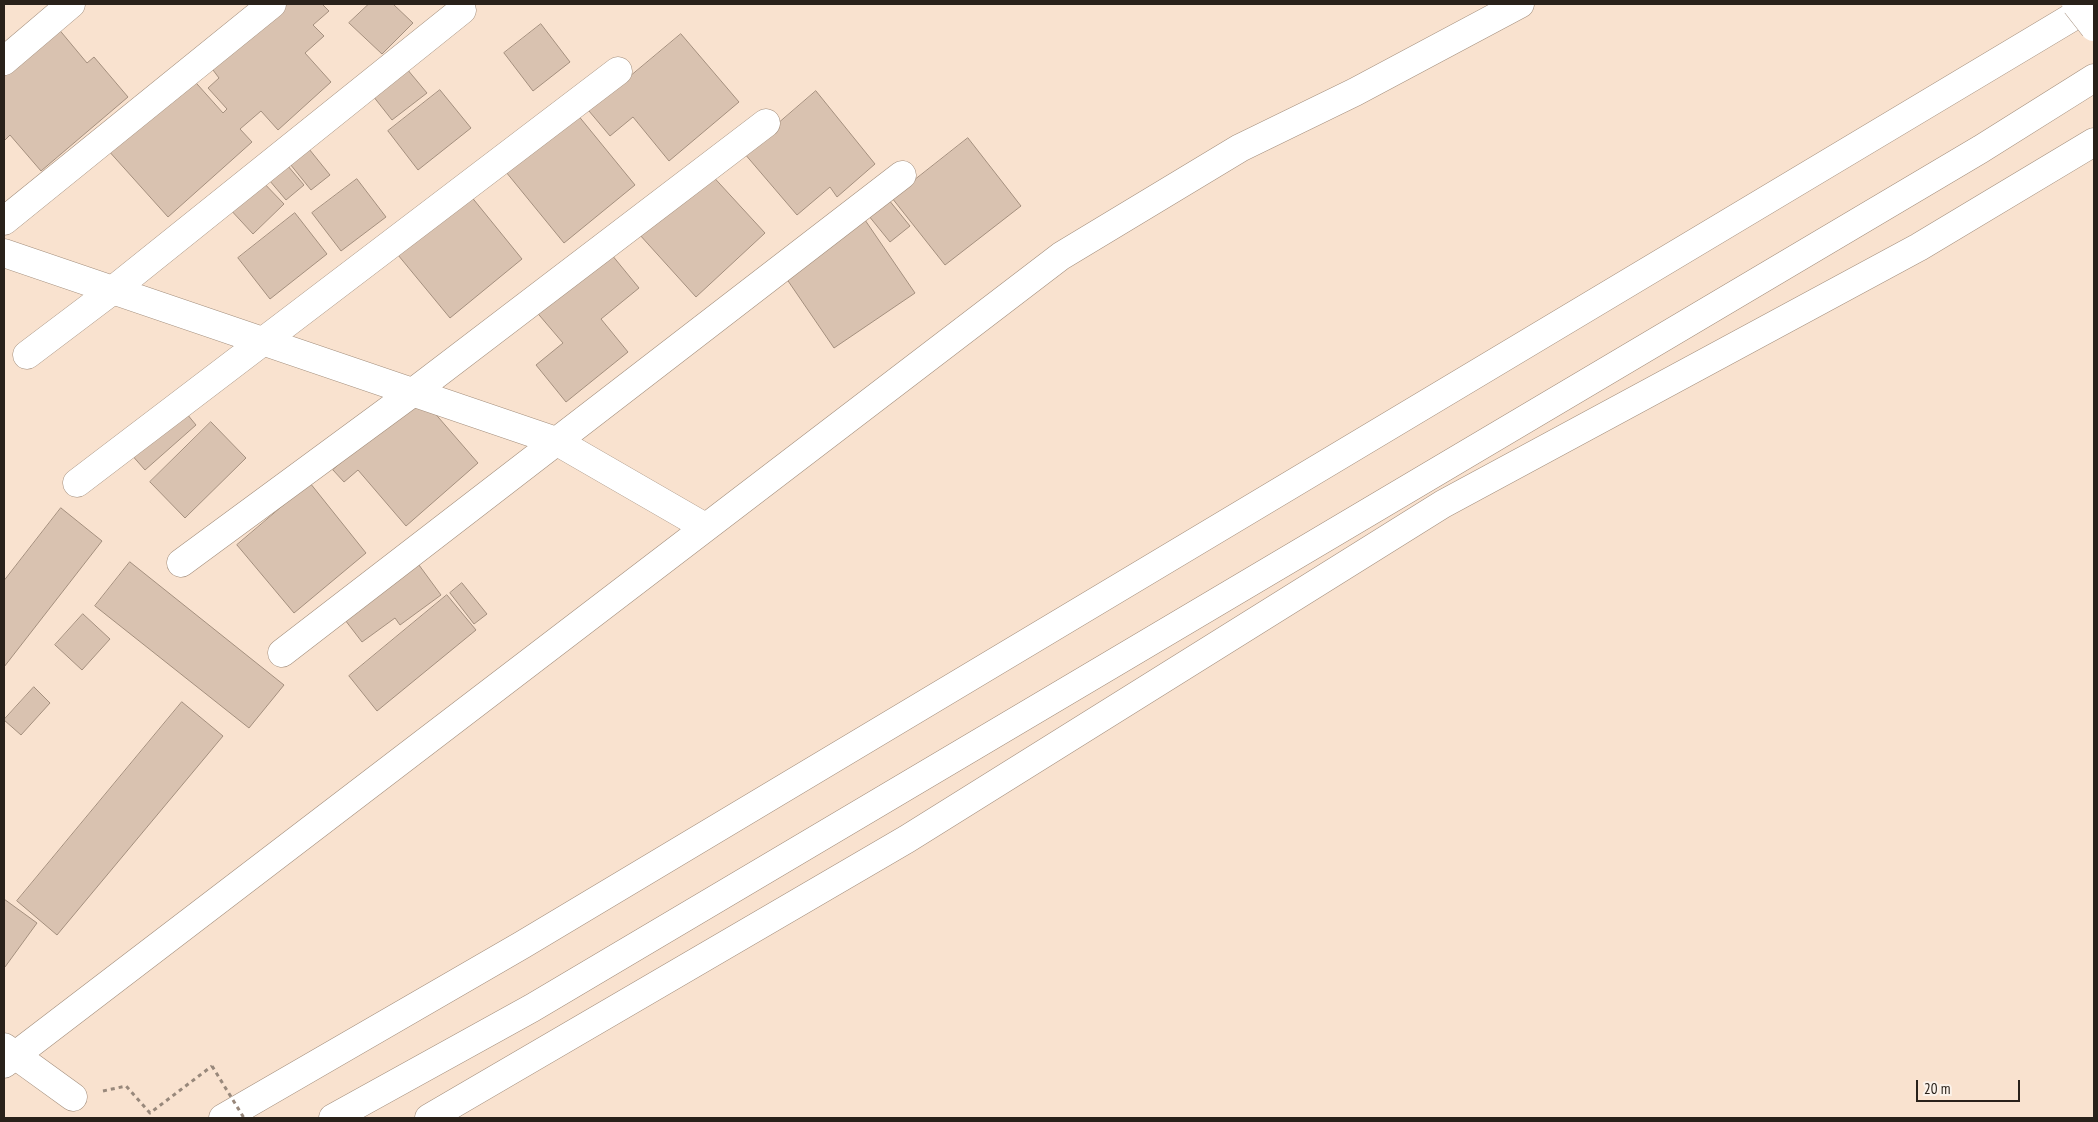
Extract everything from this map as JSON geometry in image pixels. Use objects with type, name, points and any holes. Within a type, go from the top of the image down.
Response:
[{"type":"main road","points":[[4,61],[71,4]]},
{"type":"main road","points":[[4,221],[272,4]]},
{"type":"main road","points":[[73,1097],[8,1056],[1060,256],[1240,148],[1356,92],[1520,4]]},
{"type":"main road","points":[[2076,4],[2094,27]]},
{"type":"main road","points":[[223,1118],[531,940],[2094,4]]},
{"type":"main road","points":[[27,355],[113,290],[462,10]]},
{"type":"main road","points":[[76,483],[618,72]]},
{"type":"main road","points":[[334,1118],[532,1008],[1972,154],[2094,78]]},
{"type":"main road","points":[[181,563],[412,393],[766,123]]},
{"type":"main road","points":[[429,1118],[907,839],[1443,504],[1919,248],[2094,142]]},
{"type":"main road","points":[[282,653],[902,175]]},
{"type":"main road","points":[[7,258],[113,290],[556,441],[705,526]]},
{"type":"path","points":[[126,1086],[150,1112],[212,1066],[244,1118]]},
{"type":"building","points":[[287,4],[322,4],[329,11],[313,25],[324,36],[305,53],[331,82],[278,130],[261,111],[240,129],[252,142],[168,217],[107,149],[189,75],[223,113],[227,109],[208,88],[219,78],[213,70]]},
{"type":"building","points":[[369,4],[393,4],[413,23],[382,54],[349,23]]},
{"type":"building","points":[[541,24],[570,62],[533,91],[504,53]]},
{"type":"building","points":[[57,27],[87,63],[94,57],[128,97],[41,171],[10,135],[4,141],[4,73]]},
{"type":"building","points":[[681,34],[739,102],[669,161],[633,117],[610,136],[589,111]]},
{"type":"building","points":[[407,69],[427,93],[392,120],[373,96]]},
{"type":"building","points":[[440,90],[471,128],[418,170],[388,131]]},
{"type":"building","points":[[816,91],[875,164],[837,197],[830,187],[797,215],[744,153]]},
{"type":"building","points":[[577,114],[635,185],[564,243],[506,172]]},
{"type":"building","points":[[968,138],[1021,206],[945,265],[892,198]]},
{"type":"building","points":[[305,144],[330,175],[311,190],[286,159]]},
{"type":"building","points":[[282,159],[304,185],[286,200],[264,174]]},
{"type":"building","points":[[708,171],[765,233],[696,297],[639,234]]},
{"type":"building","points":[[259,178],[284,204],[253,234],[228,207]]},
{"type":"building","points":[[357,179],[386,217],[341,251],[312,213]]},
{"type":"building","points":[[884,194],[910,226],[890,242],[864,210]]},
{"type":"building","points":[[470,195],[522,259],[450,318],[398,255]]},
{"type":"building","points":[[295,213],[327,254],[270,299],[238,258]]},
{"type":"building","points":[[865,220],[915,293],[834,348],[784,275]]},
{"type":"building","points":[[607,249],[639,288],[601,319],[628,352],[566,402],[536,365],[563,343],[534,309]]},
{"type":"building","points":[[419,395],[478,463],[406,526],[358,470],[344,482],[333,470]]},
{"type":"building","points":[[182,408],[196,425],[145,470],[130,453]]},
{"type":"building","points":[[211,422],[246,458],[185,518],[150,482]]},
{"type":"building","points":[[310,483],[366,553],[294,613],[237,545]]},
{"type":"building","points":[[61,508],[102,541],[4,667],[4,581]]},
{"type":"building","points":[[416,561],[441,595],[400,625],[395,618],[362,642],[342,616]]},
{"type":"building","points":[[130,562],[284,685],[249,728],[95,606]]},
{"type":"building","points":[[462,583],[487,614],[474,624],[450,593]]},
{"type":"building","points":[[447,595],[476,630],[377,711],[349,676]]},
{"type":"building","points":[[83,614],[110,639],[82,670],[55,645]]},
{"type":"building","points":[[34,687],[50,703],[21,735],[4,720]]},
{"type":"building","points":[[182,702],[223,736],[57,935],[17,901]]},
{"type":"building","points":[[4,899],[37,923],[5,967],[4,966]]}]
